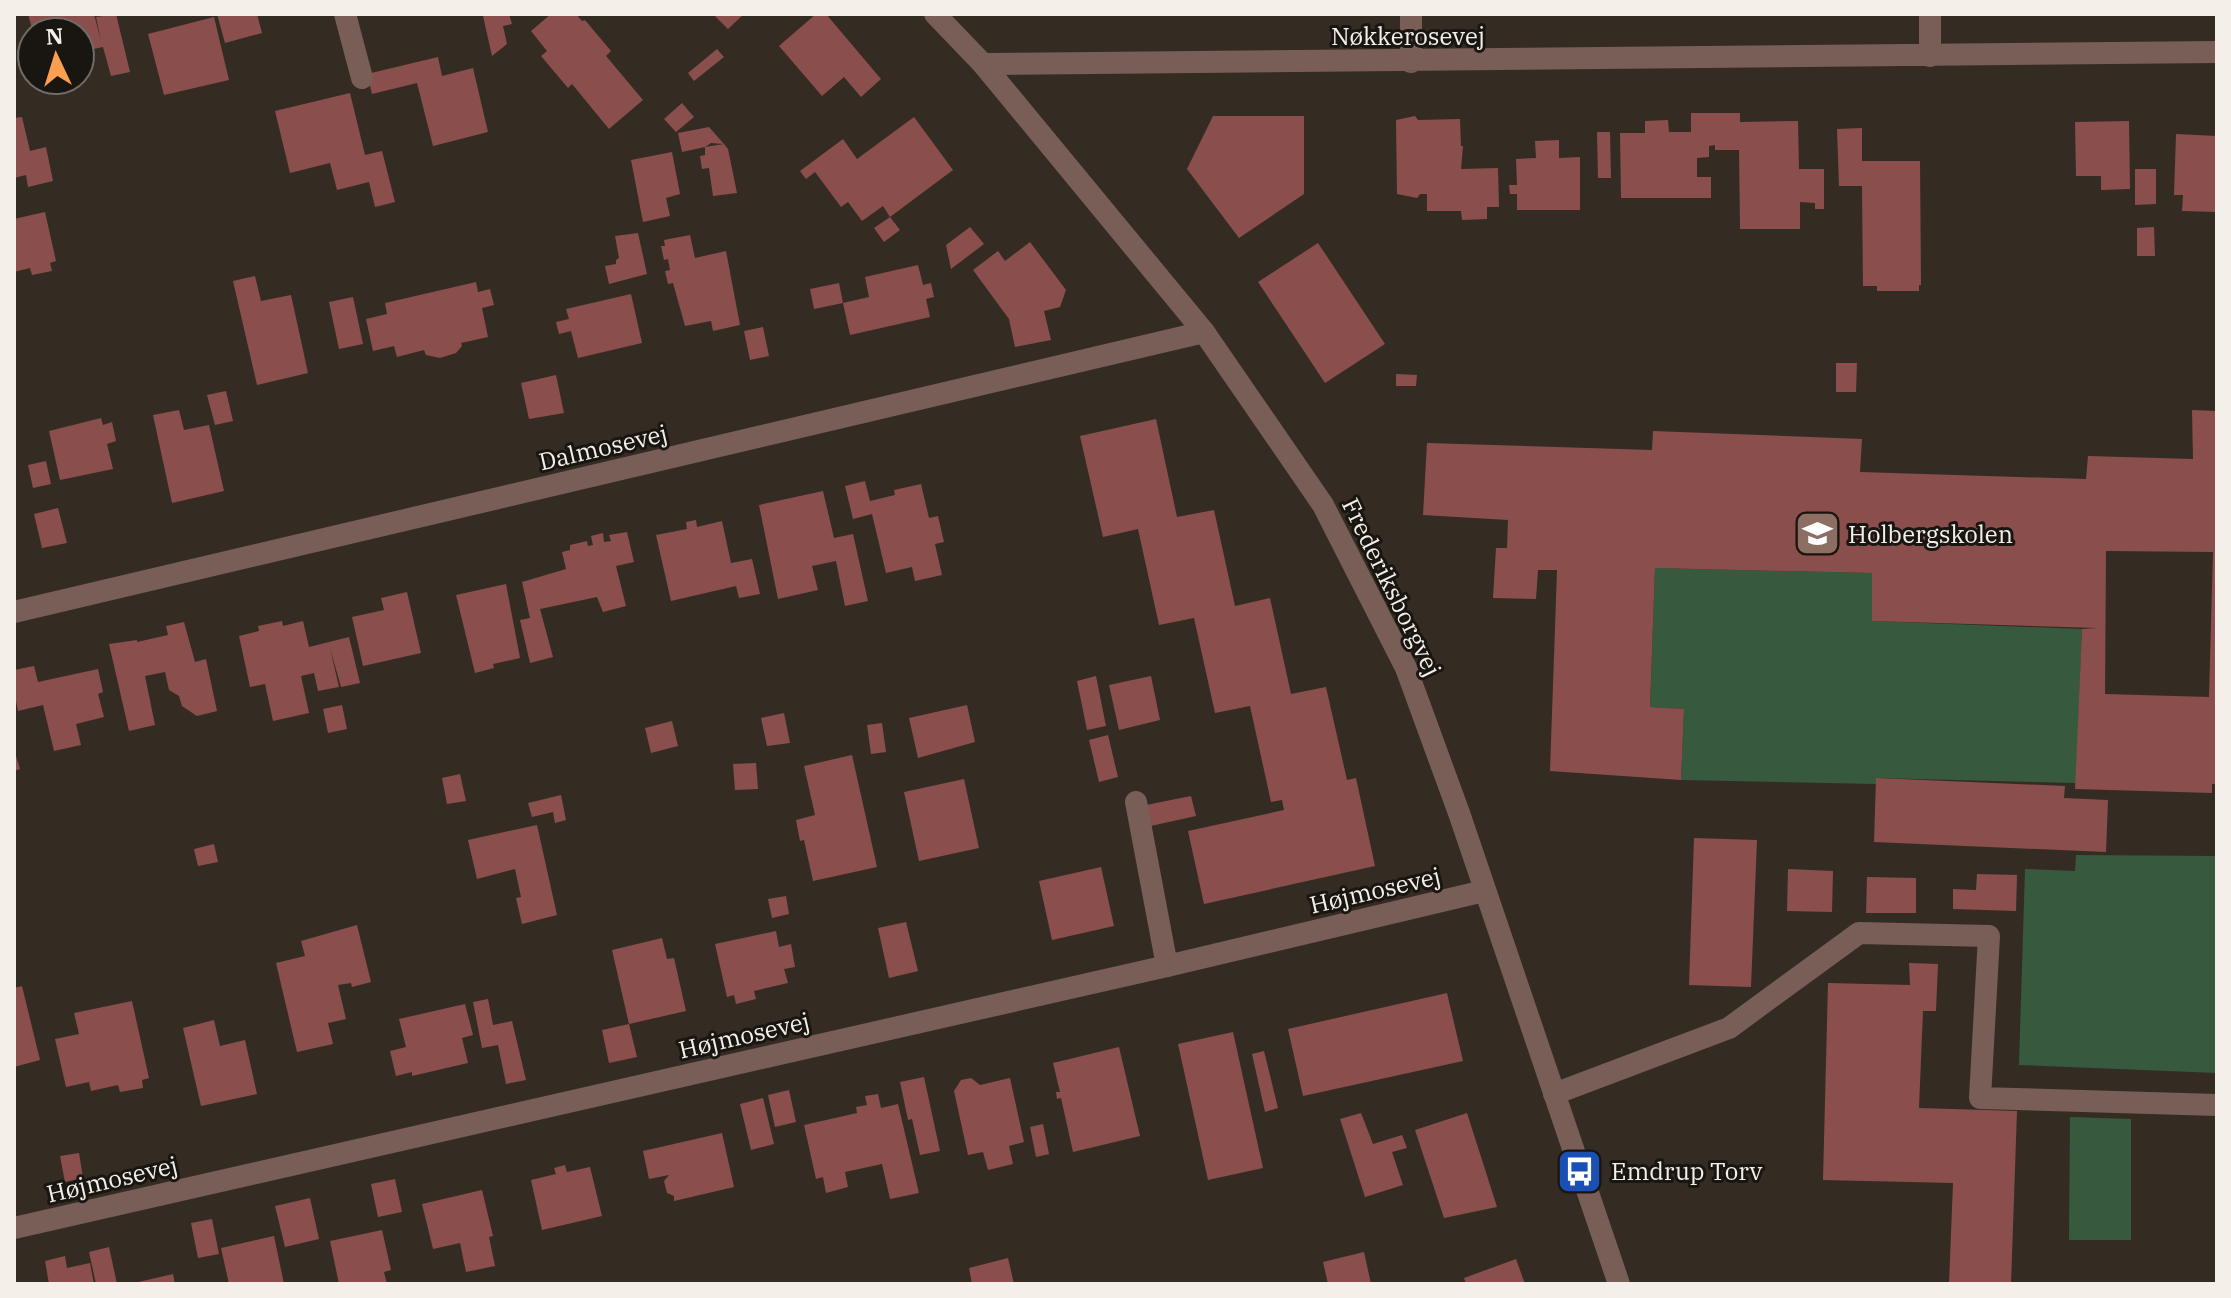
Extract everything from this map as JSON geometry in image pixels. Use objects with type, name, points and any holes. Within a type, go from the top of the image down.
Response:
[{"type":"street","points":[[345,14],[362,78]]},
{"type":"street","name":"Frederiksborgvej","points":[[935,14],[983,64],[1204,332],[1323,505],[1406,668],[1459,813],[1619,1284]]},
{"type":"street","points":[[1411,14],[1411,62]]},
{"type":"street","points":[[1930,14],[1930,56]]},
{"type":"street","name":"Nøkkerosevej","points":[[983,64],[2217,52]]},
{"type":"street","name":"Dalmosevej","points":[[14,612],[1204,332]]},
{"type":"street","points":[[1136,802],[1167,966]]},
{"type":"street","name":"Højmosevej","points":[[14,1228],[1484,891]]},
{"type":"street","points":[[1554,1094],[1729,1028],[1859,933],[1873,933],[1989,936],[1980,1098],[2217,1105]]},
{"type":"green space","points":[[1655,568],[1872,573],[1872,621],[2082,629],[2076,783],[1876,778],[1876,784],[1681,780],[1684,709],[1650,707]]},
{"type":"green space","points":[[2076,855],[2217,856],[2217,1073],[2019,1065],[2025,869],[2075,871]]},
{"type":"green space","points":[[2070,1117],[2131,1119],[2131,1240],[2069,1240]]},
{"type":"building","points":[[28,14],[95,16],[29,16]]},
{"type":"building","points":[[116,14],[130,72],[111,76],[103,47],[96,49],[96,22],[101,41],[96,17]]},
{"type":"building","points":[[217,14],[257,14],[262,33],[225,43]]},
{"type":"building","points":[[509,14],[512,24],[503,26],[507,44],[492,56],[483,16]]},
{"type":"building","points":[[551,14],[576,14],[582,21],[585,20],[611,51],[606,56],[643,100],[609,129],[572,84],[568,88],[541,56],[547,51],[531,31]]},
{"type":"building","points":[[713,14],[744,14],[728,29]]},
{"type":"building","points":[[816,14],[826,14],[881,79],[861,97],[844,77],[822,96],[779,46]]},
{"type":"building","points":[[214,17],[229,80],[164,95],[148,34]]},
{"type":"building","points":[[717,49],[724,57],[694,81],[688,73]]},
{"type":"building","points":[[438,57],[442,76],[473,68],[488,132],[433,146],[417,83],[372,94],[367,74]]},
{"type":"building","points":[[350,93],[365,155],[382,151],[395,202],[375,207],[369,182],[337,190],[330,163],[290,173],[275,111]]},
{"type":"building","points":[[682,103],[694,117],[676,132],[664,119]]},
{"type":"building","points":[[1691,113],[1740,113],[1740,122],[1798,121],[1799,169],[1824,169],[1824,209],[1815,209],[1815,203],[1800,202],[1800,229],[1740,229],[1739,150],[1715,150],[1715,145],[1709,146],[1709,157],[1697,158],[1697,177],[1711,177],[1711,198],[1621,198],[1620,133],[1645,133],[1645,121],[1668,120],[1669,132],[1691,132]]},
{"type":"building","points":[[1213,116],[1304,116],[1304,194],[1239,238],[1187,169]]},
{"type":"building","points":[[1415,116],[1418,120],[1460,119],[1463,146],[1461,169],[1498,168],[1499,207],[1487,207],[1487,219],[1462,220],[1461,211],[1427,211],[1427,194],[1420,194],[1417,198],[1397,194],[1396,120]]},
{"type":"building","points":[[22,117],[30,151],[46,147],[53,181],[28,187],[26,175],[14,178],[14,118]]},
{"type":"building","points":[[914,117],[953,170],[890,217],[883,206],[862,221],[848,202],[841,207],[815,172],[806,179],[800,171],[843,139],[857,159]]},
{"type":"building","points":[[2129,121],[2130,189],[2101,190],[2101,176],[2076,176],[2075,122]]},
{"type":"building","points":[[709,127],[724,144],[711,143],[682,152],[678,133]]},
{"type":"building","points":[[1862,128],[1862,161],[1920,161],[1919,291],[1877,291],[1877,286],[1863,286],[1862,186],[1839,186],[1837,129]]},
{"type":"building","points":[[1597,132],[1610,132],[1611,178],[1598,178]]},
{"type":"building","points":[[2176,134],[2217,136],[2217,212],[2182,211],[2183,195],[2174,195]]},
{"type":"building","points":[[1559,140],[1559,158],[1580,157],[1580,210],[1517,210],[1517,194],[1510,194],[1509,185],[1517,185],[1516,159],[1536,158],[1535,141]]},
{"type":"building","points":[[724,144],[728,149],[737,193],[713,196],[709,168],[702,169],[700,156],[705,155],[705,147]]},
{"type":"building","points":[[672,152],[680,194],[666,198],[670,216],[643,222],[631,160]]},
{"type":"building","points":[[2135,169],[2156,169],[2156,204],[2135,205]]},
{"type":"building","points":[[45,212],[56,261],[50,263],[52,271],[32,275],[30,268],[14,272],[14,219]]},
{"type":"building","points":[[890,217],[900,230],[884,242],[874,228]]},
{"type":"building","points":[[970,227],[984,244],[951,269],[946,245]]},
{"type":"building","points":[[2154,227],[2155,256],[2137,256],[2137,228]]},
{"type":"building","points":[[638,233],[647,274],[609,284],[605,266],[616,264],[619,258],[615,236]]},
{"type":"building","points":[[690,235],[695,258],[726,251],[740,325],[713,331],[711,321],[685,326],[673,283],[668,284],[665,271],[670,270],[668,259],[664,260],[661,246],[665,246],[664,240]]},
{"type":"building","points":[[1030,242],[1066,290],[1060,307],[1044,311],[1051,340],[1015,347],[1009,319],[973,270],[998,251],[1005,261]]},
{"type":"building","points":[[1318,243],[1385,344],[1325,383],[1258,282]]},
{"type":"building","points":[[918,265],[923,285],[931,283],[934,297],[926,299],[930,317],[850,335],[843,303],[869,297],[865,277]]},
{"type":"building","points":[[255,276],[261,301],[291,295],[308,373],[257,385],[233,281]]},
{"type":"building","points":[[476,282],[478,292],[490,289],[494,305],[482,308],[488,337],[461,343],[456,353],[440,358],[426,355],[424,350],[397,357],[394,346],[373,351],[366,319],[387,314],[385,303]]},
{"type":"building","points":[[839,283],[843,303],[814,309],[810,289]]},
{"type":"building","points":[[631,294],[642,343],[578,358],[571,331],[559,334],[556,322],[569,319],[566,309]]},
{"type":"building","points":[[353,297],[363,344],[339,349],[329,302]]},
{"type":"building","points":[[763,327],[769,356],[750,360],[744,331]]},
{"type":"building","points":[[1836,363],[1857,363],[1856,392],[1836,392]]},
{"type":"building","points":[[1396,374],[1417,375],[1416,386],[1396,386]]},
{"type":"building","points":[[556,375],[564,413],[529,419],[521,383]]},
{"type":"building","points":[[226,391],[233,421],[215,425],[207,395]]},
{"type":"building","points":[[179,410],[184,430],[209,425],[224,491],[172,503],[153,415]]},
{"type":"building","points":[[2192,410],[2217,411],[2217,784],[2212,784],[2212,793],[2075,789],[2082,629],[2097,628],[1872,621],[1872,573],[1655,568],[1650,707],[1684,709],[1681,780],[1550,771],[1557,570],[1538,570],[1536,599],[1493,598],[1496,548],[1507,548],[1508,520],[1423,515],[1427,443],[1652,450],[1653,431],[1862,439],[1860,472],[2086,479],[2088,456],[2193,459]],"holes":[[[2106,551],[2213,552],[2209,697],[2105,694]]]},
{"type":"building","points":[[101,418],[103,425],[112,422],[116,441],[107,444],[113,469],[60,480],[49,431]]},
{"type":"building","points":[[1156,419],[1177,517],[1214,510],[1235,606],[1270,598],[1291,694],[1326,687],[1347,780],[1356,778],[1375,866],[1204,904],[1188,831],[1284,810],[1282,800],[1271,802],[1250,706],[1215,713],[1194,618],[1159,625],[1138,529],[1103,537],[1080,436]]},
{"type":"building","points":[[46,461],[51,484],[33,488],[28,465]]},
{"type":"building","points":[[865,481],[870,501],[895,495],[894,490],[921,484],[929,518],[938,516],[944,542],[935,544],[942,575],[915,581],[912,567],[886,573],[872,514],[853,519],[845,486]]},
{"type":"building","points":[[823,491],[834,538],[853,534],[868,601],[845,606],[836,561],[812,566],[818,590],[778,599],[759,505]]},
{"type":"building","points":[[58,508],[67,543],[42,548],[34,514]]},
{"type":"building","points":[[696,520],[697,527],[722,521],[731,563],[752,559],[760,594],[739,598],[736,586],[671,601],[656,535],[687,529],[686,522]]},
{"type":"building","points":[[627,532],[634,562],[616,566],[626,606],[603,612],[597,597],[540,609],[553,657],[530,663],[520,620],[530,618],[522,582],[566,569],[562,552],[570,550],[570,545],[587,541],[588,546],[593,545],[591,536],[603,533],[604,542],[611,541],[609,535]]},
{"type":"building","points":[[506,584],[520,658],[493,664],[494,668],[475,673],[456,595]]},
{"type":"building","points":[[407,592],[421,653],[363,666],[352,617],[384,610],[381,598]]},
{"type":"building","points":[[282,621],[283,626],[303,621],[309,647],[349,637],[360,683],[341,687],[330,648],[339,687],[318,691],[314,673],[301,676],[309,713],[273,721],[265,684],[250,687],[239,636],[259,631],[258,626]]},
{"type":"building","points":[[184,622],[195,662],[206,659],[217,711],[197,716],[182,706],[179,696],[169,690],[165,672],[145,676],[155,725],[129,731],[109,644],[168,635],[166,626]]},
{"type":"building","points":[[34,666],[38,682],[98,669],[103,692],[98,694],[104,717],[76,724],[81,745],[54,751],[43,705],[18,711],[14,670]]},
{"type":"building","points":[[1096,676],[1106,726],[1087,730],[1077,681]]},
{"type":"building","points":[[1151,676],[1160,720],[1119,730],[1109,685]]},
{"type":"building","points":[[342,705],[347,729],[328,733],[323,709]]},
{"type":"building","points":[[967,705],[975,742],[918,758],[909,718]]},
{"type":"building","points":[[784,713],[790,743],[767,746],[761,718]]},
{"type":"building","points":[[672,721],[678,746],[651,753],[645,728]]},
{"type":"building","points":[[882,723],[886,752],[871,754],[867,725]]},
{"type":"building","points":[[1108,735],[1118,777],[1099,782],[1089,740]]},
{"type":"building","points":[[14,750],[20,769],[14,771]]},
{"type":"building","points":[[852,755],[877,867],[813,881],[796,820],[815,815],[804,766]]},
{"type":"building","points":[[756,763],[758,789],[735,790],[733,764]]},
{"type":"building","points":[[460,774],[466,801],[447,804],[442,778]]},
{"type":"building","points":[[1876,778],[2065,786],[2064,798],[2108,800],[2106,852],[1874,842]]},
{"type":"building","points":[[964,779],[979,848],[919,861],[904,792]]},
{"type":"building","points":[[561,795],[566,820],[555,823],[553,812],[532,817],[528,803]]},
{"type":"building","points":[[1191,796],[1196,816],[1146,827],[1141,806]]},
{"type":"building","points":[[537,825],[557,915],[522,924],[516,898],[521,897],[515,869],[477,879],[468,840]]},
{"type":"building","points":[[1694,838],[1757,840],[1751,987],[1689,985]]},
{"type":"building","points":[[214,844],[218,862],[198,866],[194,849]]},
{"type":"building","points":[[1101,867],[1114,926],[1052,940],[1039,881]]},
{"type":"building","points":[[1788,869],[1833,871],[1832,912],[1787,911]]},
{"type":"building","points":[[1977,874],[2017,875],[2016,911],[1953,909],[1953,889],[1976,890]]},
{"type":"building","points":[[1867,877],[1916,878],[1916,913],[1866,913]]},
{"type":"building","points":[[786,896],[789,914],[772,918],[768,899]]},
{"type":"building","points":[[906,922],[918,971],[889,978],[878,928]]},
{"type":"building","points":[[357,925],[371,982],[352,987],[351,983],[338,985],[346,1019],[328,1023],[333,1044],[297,1052],[276,963],[305,956],[301,941]]},
{"type":"building","points":[[776,931],[779,947],[791,944],[795,967],[784,969],[788,983],[754,991],[756,999],[736,1004],[734,995],[727,997],[715,944]]},
{"type":"building","points":[[662,938],[667,959],[674,958],[686,1011],[629,1024],[612,950]]},
{"type":"building","points":[[1909,963],[1938,964],[1936,1011],[1923,1011],[1919,1108],[2017,1111],[2011,1284],[1949,1284],[1953,1183],[1823,1180],[1828,983],[1910,985]]},
{"type":"building","points":[[22,986],[40,1060],[14,1067],[14,988]]},
{"type":"building","points":[[1447,993],[1463,1061],[1303,1096],[1288,1029]]},
{"type":"building","points":[[488,999],[493,1025],[512,1021],[526,1080],[506,1084],[498,1045],[482,1048],[473,1002]]},
{"type":"building","points":[[132,1001],[149,1078],[142,1080],[143,1088],[120,1092],[118,1085],[91,1091],[89,1082],[66,1087],[55,1039],[79,1034],[74,1013]]},
{"type":"building","points":[[465,1004],[473,1035],[462,1038],[468,1063],[412,1076],[412,1072],[396,1076],[390,1051],[406,1047],[399,1019]]},
{"type":"building","points":[[214,1020],[220,1046],[245,1040],[257,1094],[201,1106],[183,1028]]},
{"type":"building","points":[[629,1024],[637,1057],[609,1063],[602,1030]]},
{"type":"building","points":[[1233,1032],[1263,1168],[1208,1180],[1178,1044]]},
{"type":"building","points":[[1119,1047],[1140,1136],[1073,1152],[1061,1098],[1057,1099],[1056,1092],[1060,1092],[1053,1063]]},
{"type":"building","points":[[1264,1051],[1278,1108],[1265,1112],[1252,1054]]},
{"type":"building","points":[[924,1077],[940,1151],[920,1155],[900,1082]]},
{"type":"building","points":[[971,1078],[980,1085],[1010,1078],[1024,1142],[1009,1146],[1013,1164],[988,1170],[983,1152],[968,1155],[954,1091],[961,1080]]},
{"type":"building","points":[[789,1090],[796,1122],[775,1127],[768,1095]]},
{"type":"building","points":[[878,1094],[881,1108],[898,1104],[919,1193],[890,1199],[882,1164],[845,1172],[848,1187],[826,1193],[823,1177],[816,1179],[804,1125],[857,1113],[856,1107],[867,1105],[865,1096]]},
{"type":"building","points":[[763,1098],[774,1144],[751,1150],[740,1104]]},
{"type":"building","points":[[1361,1113],[1373,1144],[1402,1135],[1407,1148],[1392,1152],[1403,1185],[1365,1197],[1340,1119]]},
{"type":"building","points":[[1467,1113],[1497,1207],[1444,1218],[1415,1130]]},
{"type":"building","points":[[1043,1124],[1049,1154],[1036,1157],[1030,1127]]},
{"type":"building","points":[[722,1133],[734,1187],[674,1201],[674,1196],[667,1193],[664,1181],[669,1175],[649,1179],[643,1151]]},
{"type":"building","points":[[79,1153],[83,1178],[65,1182],[60,1156]]},
{"type":"building","points":[[565,1165],[567,1172],[590,1167],[602,1216],[542,1230],[531,1180],[556,1174],[554,1168]]},
{"type":"building","points":[[395,1179],[402,1212],[378,1217],[371,1184]]},
{"type":"building","points":[[482,1190],[493,1236],[489,1237],[495,1266],[466,1272],[460,1243],[433,1249],[422,1204]]},
{"type":"building","points":[[310,1198],[319,1239],[285,1247],[275,1206]]},
{"type":"building","points":[[212,1219],[219,1254],[198,1258],[191,1223]]},
{"type":"building","points":[[382,1230],[391,1270],[384,1272],[387,1284],[339,1284],[330,1241]]},
{"type":"building","points":[[274,1236],[284,1284],[229,1284],[221,1248]]},
{"type":"building","points":[[109,1247],[117,1284],[96,1284],[89,1252]]},
{"type":"building","points":[[1364,1252],[1371,1284],[1328,1284],[1323,1262]]},
{"type":"building","points":[[65,1256],[67,1268],[90,1263],[94,1284],[49,1284],[45,1261]]},
{"type":"building","points":[[1008,1258],[1014,1284],[972,1284],[969,1268]]},
{"type":"building","points":[[1516,1259],[1525,1284],[1466,1284],[1464,1278]]},
{"type":"building","points":[[173,1274],[175,1284],[134,1284],[134,1283]]},
{"type":"place","name":"Holbergskolen","points":[[1817,534]]},
{"type":"place","name":"Emdrup Torv","points":[[1580,1171]]}]
